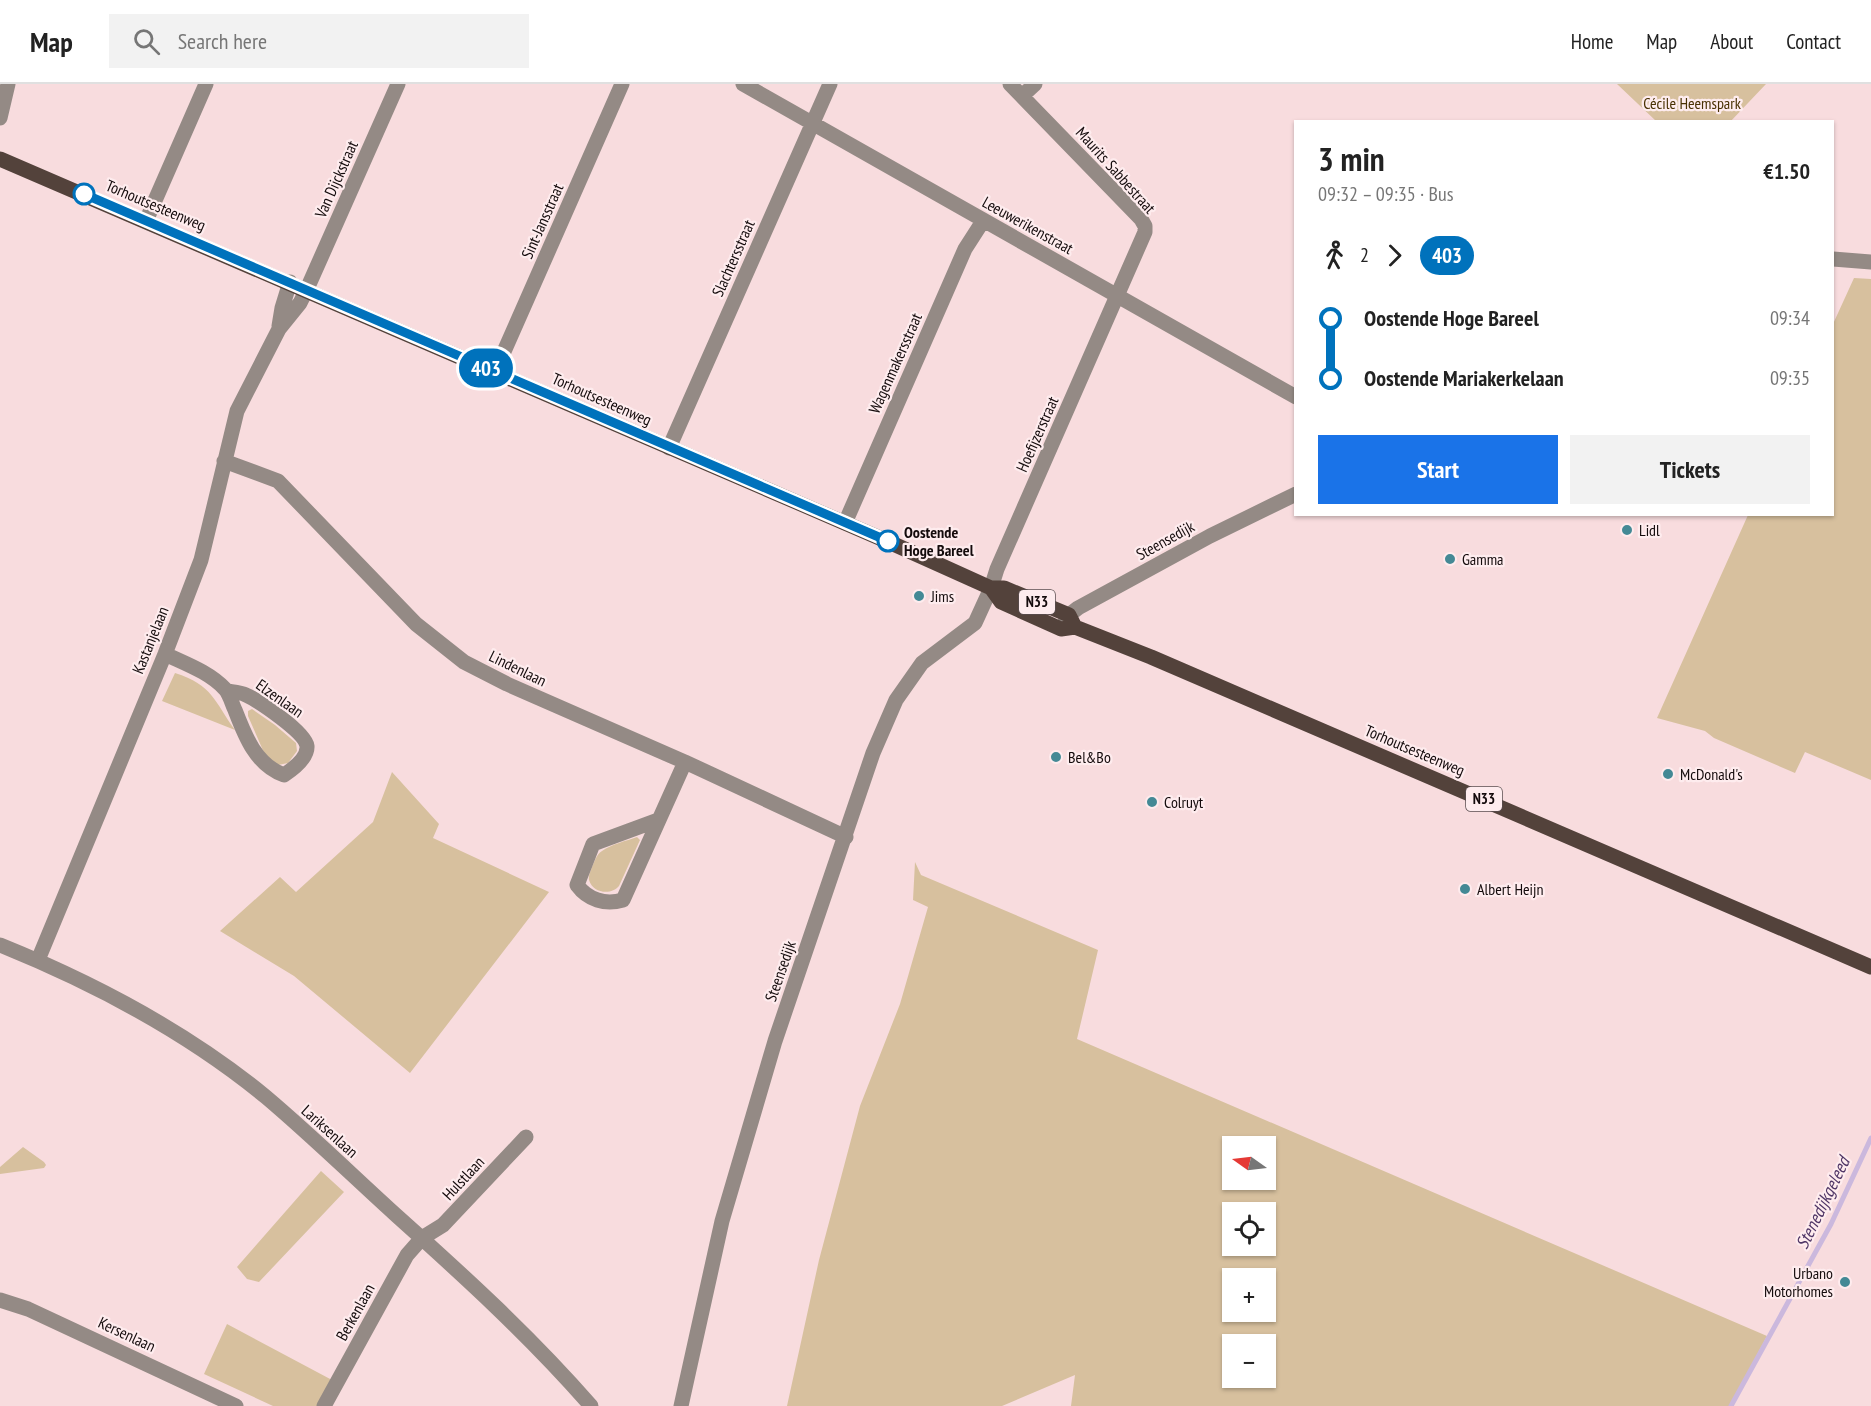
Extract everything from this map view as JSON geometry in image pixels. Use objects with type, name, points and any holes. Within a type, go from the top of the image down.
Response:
[{"type":"main road","name":"Torhoutsesteenweg","points":[[0,159],[307,289],[845,523],[991,588],[1001,602],[1068,624],[1207,680],[1871,967]]},
{"type":"street","points":[[0,118],[8,84]]},
{"type":"street","points":[[146,220],[206,84]]},
{"type":"street","name":"Van Dijckstraat","points":[[307,289],[398,84]]},
{"type":"street","name":"Sint-Jansstraat","points":[[495,372],[622,84]]},
{"type":"street","name":"Leeuwerikenstraat","points":[[743,84],[1294,396]]},
{"type":"street","name":"Slachtersstraat","points":[[669,448],[830,84]]},
{"type":"street","name":"Maurits Sabbestraat","points":[[1010,84],[1142,219],[1145,232],[1117,295]]},
{"type":"street","points":[[1022,96],[1035,84]]},
{"type":"street","name":"Wagenmakersstraat","points":[[845,523],[965,249],[983,220]]},
{"type":"street","points":[[1834,259],[1871,262]]},
{"type":"street","name":"Kastanjelaan","points":[[279,329],[282,308],[290,282]]},
{"type":"street","name":"Kastanjelaan","points":[[38,960],[165,654],[201,560],[237,411],[279,329],[300,303],[307,289]]},
{"type":"street","name":"Hoefijzerstraat","points":[[991,588],[997,569],[1117,295]]},
{"type":"street","name":"Lindenlaan","points":[[225,461],[278,481],[416,624],[465,662],[507,684],[846,837]]},
{"type":"street","name":"Steensedijk","points":[[1068,624],[1078,608],[1210,536],[1294,495]]},
{"type":"street","name":"Steensedijk","points":[[677,1404],[722,1221],[775,1041],[873,753],[896,700],[922,663],[975,623],[991,588]]},
{"type":"street","name":"Elzenlaan","points":[[165,654],[207,674],[227,691],[246,738],[261,760],[276,772],[284,775],[292,770],[304,756],[307,746],[302,736],[264,705],[244,694],[227,691]]},
{"type":"street","points":[[658,820],[593,844],[577,885],[585,895],[609,904],[623,900],[684,762]]},
{"type":"street","name":"Lariksenlaan","points":[[0,945],[38,960],[117,999],[222,1064],[266,1097],[422,1238],[554,1363],[591,1406]]},
{"type":"street","name":"Hulstlaan","points":[[422,1238],[443,1225],[526,1137]]},
{"type":"street","name":"Berkenlaan","points":[[324,1406],[407,1255],[422,1238]]},
{"type":"street","name":"Kersenlaan","points":[[0,1300],[28,1308],[236,1406]]},
{"type":"green space","name":"Cécile Heemspark","points":[[1617,84],[1766,84],[1732,120],[1655,120]]},
{"type":"green space","points":[[1854,278],[1871,279],[1871,780],[1805,752],[1795,773],[1714,738],[1705,731],[1657,718],[1748,516],[1834,516],[1834,322]]},
{"type":"green space","points":[[175,673],[205,689],[217,702],[235,730],[162,701]]},
{"type":"green space","points":[[252,709],[296,743],[297,751],[288,763],[278,765],[265,755],[248,716],[248,711]]},
{"type":"green space","points":[[392,772],[439,824],[433,838],[549,892],[410,1073],[294,976],[220,931],[280,877],[296,892],[373,822]]},
{"type":"green space","points":[[637,837],[640,840],[619,886],[607,892],[594,888],[589,876],[598,854],[610,846]]},
{"type":"green space","points":[[915,862],[921,875],[1098,950],[1077,1039],[1767,1336],[1730,1406],[1071,1406],[1075,1375],[1002,1406],[787,1406],[819,1260],[860,1106],[900,1004],[928,907],[913,900]]},
{"type":"green space","points":[[23,1147],[44,1162],[46,1165],[44,1168],[0,1174],[0,1167]]},
{"type":"green space","points":[[321,1171],[344,1192],[259,1282],[247,1279],[237,1267]]},
{"type":"green space","points":[[227,1324],[332,1380],[317,1406],[273,1406],[204,1374]]},
{"type":"waterway","name":"Stenedijkgeleed","points":[[1731,1406],[1831,1224],[1871,1138]]},
{"type":"bus line","name":"403","points":[[84,194],[888,541]]},
{"type":"place","name":"Lidl","points":[[1627,530]]},
{"type":"place","name":"Oostende Hoge Bareel","points":[[888,541]]},
{"type":"place","name":"Gamma","points":[[1450,559]]},
{"type":"place","name":"Jims","points":[[919,596]]},
{"type":"place","name":"Bel&Bo","points":[[1056,757]]},
{"type":"place","name":"McDonald's","points":[[1668,774]]},
{"type":"place","name":"Colruyt","points":[[1152,802]]},
{"type":"place","name":"Albert Heijn","points":[[1465,889]]},
{"type":"place","name":"Urbano Motorhomes","points":[[1845,1282]]}]
